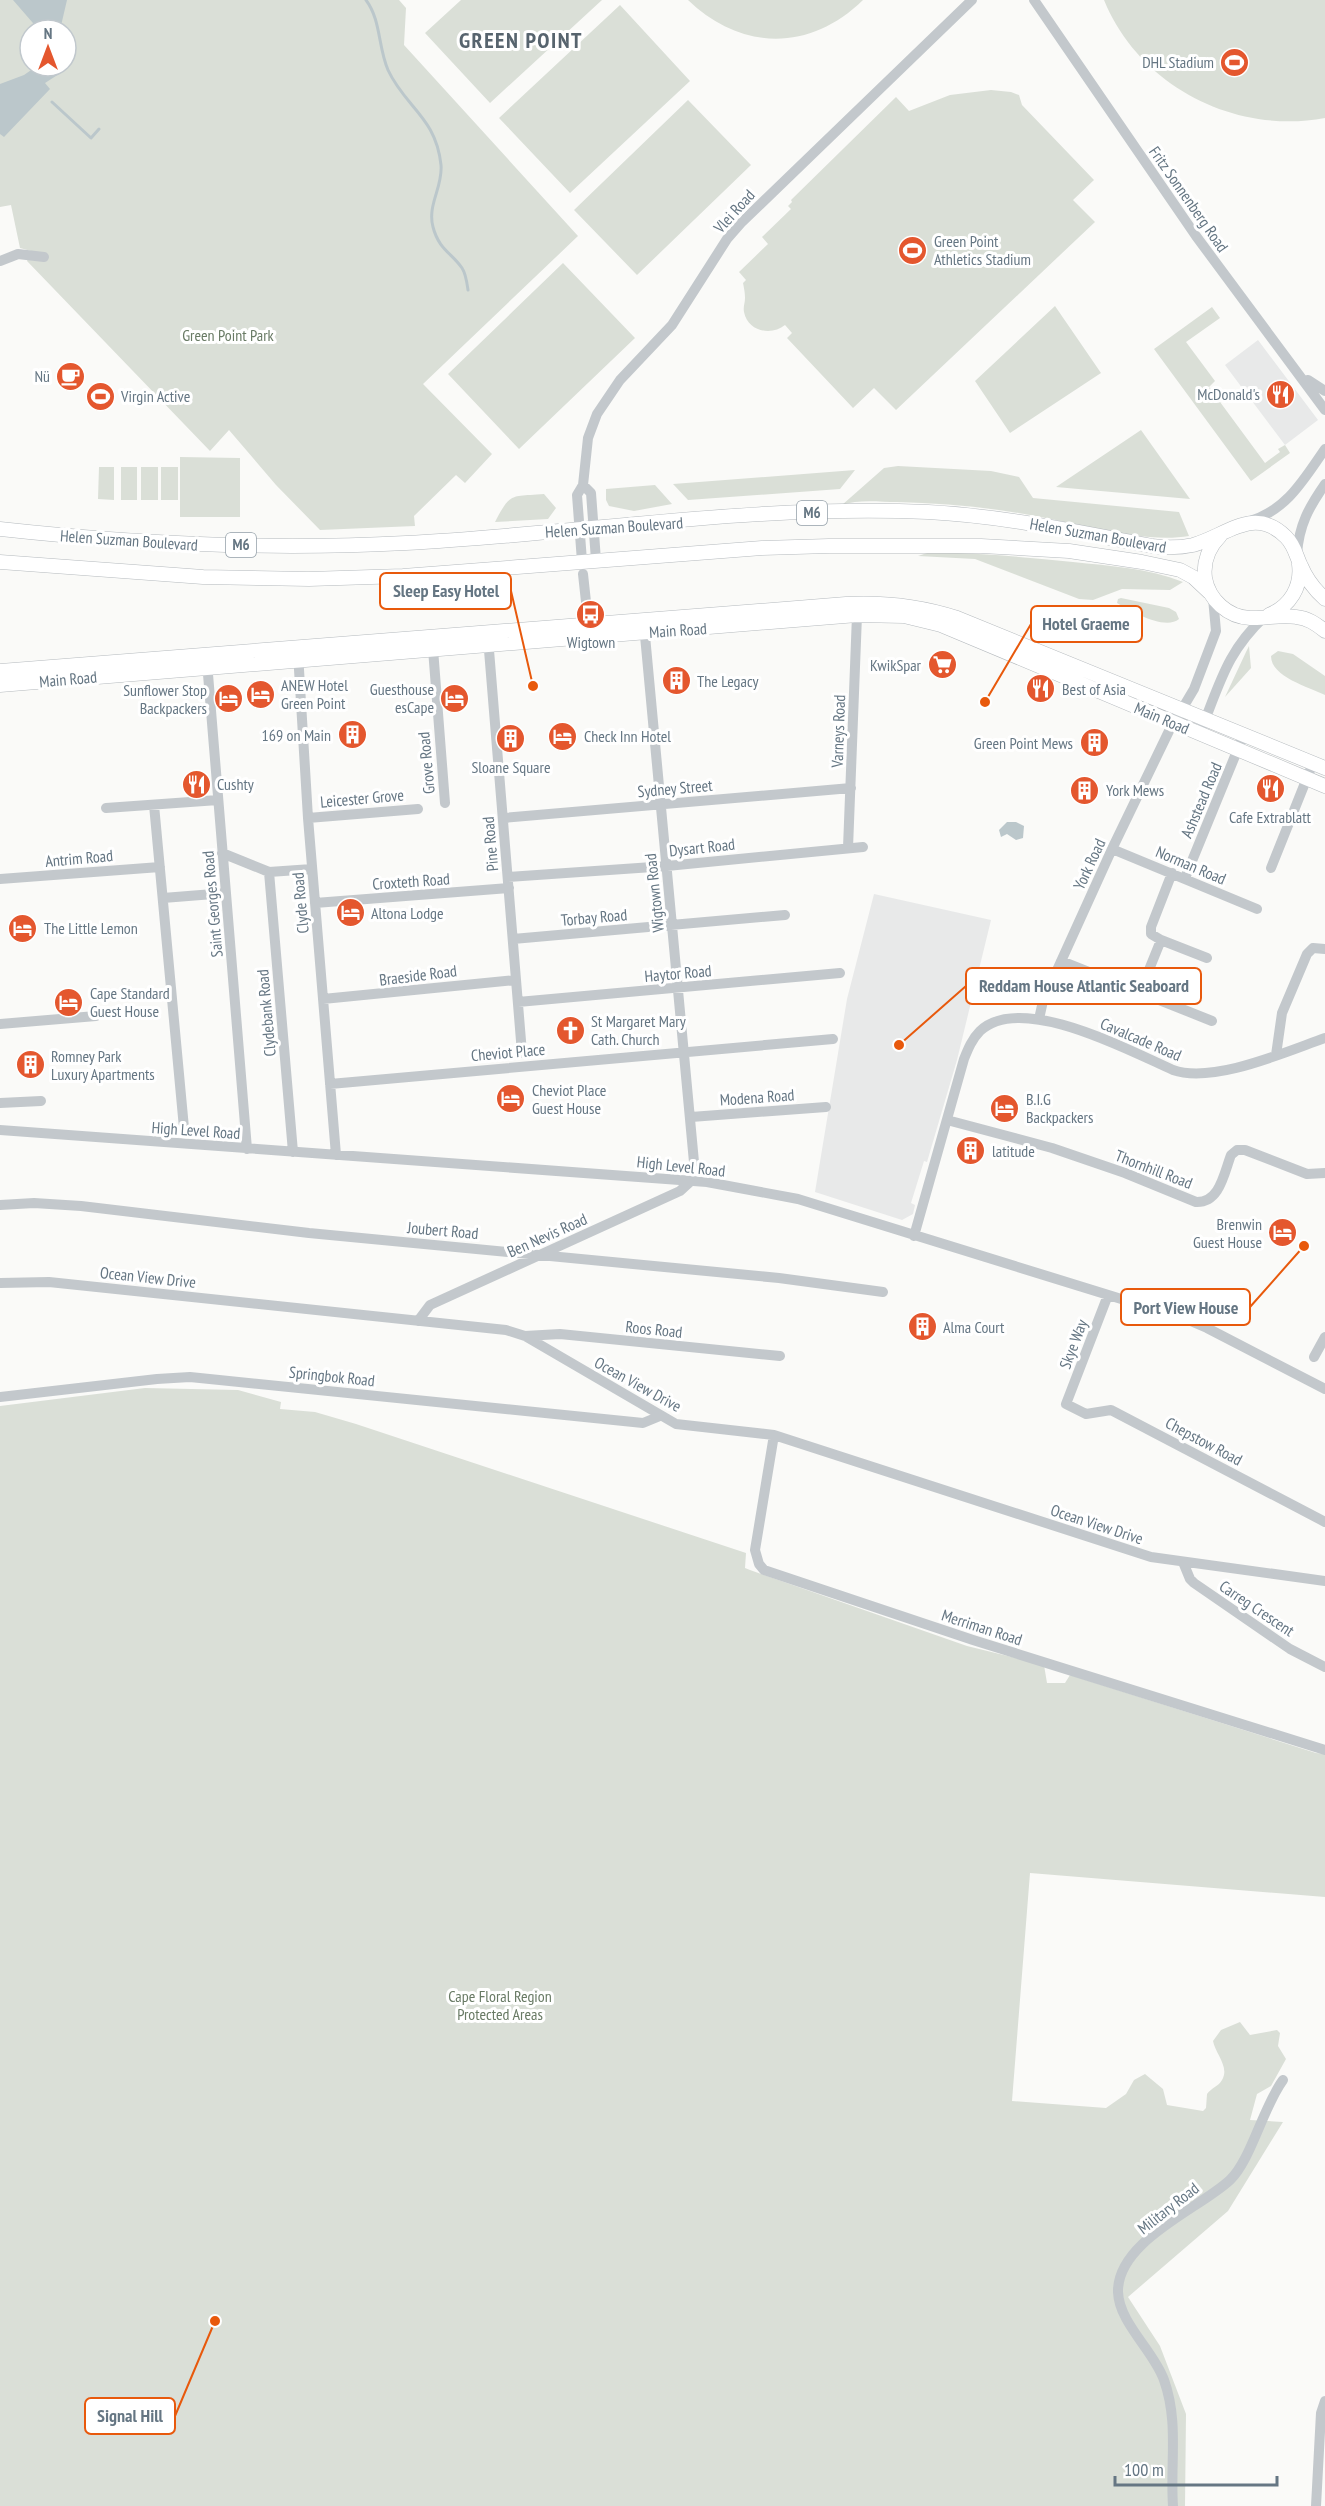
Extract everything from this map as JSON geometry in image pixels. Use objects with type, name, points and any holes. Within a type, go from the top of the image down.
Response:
[{"type":"main road","name":"Helen Suzman Boulevard","points":[[0,529],[157,543],[261,546],[406,543],[806,513],[914,512],[994,518],[1168,548],[1192,545],[1244,523]]},
{"type":"main road","points":[[1244,523],[1260,524],[1277,530],[1290,542],[1311,583],[1325,599]]},
{"type":"main road","points":[[1211,595],[1205,575],[1206,558],[1213,544],[1224,532]]},
{"type":"main road","name":"Helen Suzman Boulevard","points":[[0,562],[82,570],[203,577],[309,579],[587,565],[829,546],[1024,548],[1088,553],[1170,568],[1193,577],[1222,607],[1234,615],[1250,618],[1299,617],[1311,621],[1325,631]]},
{"type":"main road","points":[[0,556],[82,570]]},
{"type":"main road","points":[[1265,617],[1283,608],[1293,596],[1299,579],[1298,558]]},
{"type":"main road","name":"Main Road","points":[[644,627],[846,604],[884,603],[913,606],[957,618],[1319,765]]},
{"type":"main road","name":"Main Road","points":[[0,671],[206,662],[644,627],[857,615],[904,616],[941,625],[1325,786]]},
{"type":"main road","name":"Main Road","points":[[298,655],[433,649],[488,639]]},
{"type":"main road","name":"Main Road","points":[[0,685],[206,662]]},
{"type":"street","name":"Vlei Road","points":[[587,611],[587,529],[577,495],[583,485],[588,438],[603,403],[620,380],[672,325],[727,239],[794,171],[972,0]]},
{"type":"street","name":"Fritz Sonnenberg Road","points":[[1034,0],[1196,236],[1325,410]]},
{"type":"street","points":[[0,261],[18,254],[44,257]]},
{"type":"street","points":[[1293,368],[1325,391]]},
{"type":"street","points":[[1244,523],[1267,516],[1287,501],[1325,449]]},
{"type":"street","points":[[1298,558],[1299,533],[1305,515],[1325,484]]},
{"type":"street","name":"York Road","points":[[1039,1019],[1043,1000],[1112,849],[1174,724],[1194,689],[1216,631],[1211,595]]},
{"type":"street","name":"Varneys Road","points":[[848,848],[857,615]]},
{"type":"street","points":[[1200,734],[1238,645],[1265,617]]},
{"type":"street","name":"Wigtown Road","points":[[644,627],[694,1162]]},
{"type":"street","name":"Pine Road","points":[[488,639],[522,1053]]},
{"type":"street","name":"Grove Road","points":[[433,649],[445,802]]},
{"type":"street","name":"Clyde Road","points":[[298,655],[308,818],[336,1155]]},
{"type":"street","name":"Saint Georges Road","points":[[206,662],[247,1149]]},
{"type":"street","name":"Ashstead Road","points":[[1185,878],[1244,734]]},
{"type":"street","points":[[1271,868],[1307,779],[1319,765]]},
{"type":"street","name":"Sydney Street","points":[[503,818],[851,788]]},
{"type":"street","points":[[106,808],[218,800]]},
{"type":"street","points":[[154,805],[184,1128]]},
{"type":"street","name":"Leicester Grove","points":[[308,818],[418,809]]},
{"type":"street","name":"Dysart Road","points":[[509,883],[863,847]]},
{"type":"street","name":"Norman Road","points":[[1112,849],[1257,909]]},
{"type":"street","points":[[222,853],[269,872],[312,869]]},
{"type":"street","name":"Antrim Road","points":[[0,879],[160,867]]},
{"type":"street","name":"Clydebank Road","points":[[269,872],[293,1152]]},
{"type":"street","points":[[1172,873],[1150,927],[1156,937],[1207,958]]},
{"type":"street","name":"Croxteth Road","points":[[315,903],[509,883]]},
{"type":"street","points":[[162,898],[226,893]]},
{"type":"street","name":"Torbay Road","points":[[513,939],[785,915]]},
{"type":"street","points":[[1140,992],[1156,937]]},
{"type":"street","points":[[1276,1055],[1282,1013],[1307,954],[1312,948],[1325,949]]},
{"type":"street","points":[[1061,961],[1212,1021]]},
{"type":"street","name":"Haytor Road","points":[[518,1002],[840,973]]},
{"type":"street","name":"Braeside Road","points":[[323,999],[516,980]]},
{"type":"street","points":[[0,1024],[96,1016]]},
{"type":"street","name":"Cavalcade Road","points":[[914,1236],[967,1051],[980,1031],[997,1022],[1039,1019],[1082,1031],[1186,1074],[1210,1074],[1325,1038]]},
{"type":"street","name":"Cheviot Place","points":[[330,1084],[832,1039]]},
{"type":"street","points":[[0,1103],[41,1101]]},
{"type":"street","name":"Modena Road","points":[[691,1117],[826,1107]]},
{"type":"street","name":"Thornhill Road","points":[[946,1120],[1052,1148],[1125,1173],[1196,1202],[1206,1202],[1213,1198],[1231,1155],[1237,1150],[1245,1150],[1307,1174],[1323,1174]]},
{"type":"street","name":"High Level Road","points":[[0,1130],[692,1180],[798,1199],[1207,1328],[1325,1389]]},
{"type":"street","name":"Ben Nevis Road","points":[[418,1320],[430,1305],[680,1191],[692,1180]]},
{"type":"street","name":"Joubert Road","points":[[0,1205],[34,1203],[81,1206],[309,1233],[779,1278],[883,1292]]},
{"type":"street","name":"Ocean View Drive","points":[[0,1283],[49,1282],[506,1330],[525,1336],[660,1416],[687,1426],[774,1435],[1151,1557],[1325,1581]]},
{"type":"street","name":"Skye Way","points":[[1066,1404],[1108,1295]]},
{"type":"street","name":"Roos Road","points":[[525,1336],[560,1334],[780,1356]]},
{"type":"street","points":[[1314,1357],[1325,1337]]},
{"type":"street","name":"Springbok Road","points":[[0,1397],[157,1378],[190,1377],[643,1423],[660,1416]]},
{"type":"street","name":"Chepstow Road","points":[[1066,1404],[1086,1414],[1111,1410],[1325,1522]]},
{"type":"street","name":"Merriman Road","points":[[774,1435],[755,1550],[759,1564],[764,1570],[973,1640],[1325,1750]]},
{"type":"street","name":"Carreg Crescent","points":[[1184,1563],[1194,1583],[1290,1649],[1325,1667]]},
{"type":"street","name":"Military Road","points":[[1173,2506],[1175,2450],[1171,2404],[1164,2379],[1154,2359],[1121,2306],[1119,2283],[1128,2263],[1151,2236],[1231,2178],[1241,2164],[1273,2093],[1282,2080]]},
{"type":"street","points":[[1316,2506],[1321,2413],[1325,2402]]},
{"type":"shaded area","points":[[13,0],[67,0],[63,18],[29,18]]},
{"type":"shaded area","points":[[18,77],[53,78],[45,83],[50,89],[4,137],[0,134],[0,84]]},
{"type":"shaded area","points":[[1258,340],[1318,420],[1285,445],[1225,365]]},
{"type":"shaded area","points":[[1007,822],[1016,822],[1024,826],[1023,838],[1016,840],[1007,834],[1001,837],[999,830]]},
{"type":"shaded area","points":[[874,894],[991,920],[957,1060],[927,1162],[924,1161],[911,1203],[915,1205],[913,1214],[902,1220],[815,1192],[847,999]]},
{"type":"green space","name":"Green Point Park","points":[[0,0],[399,0],[406,8],[404,45],[578,236],[423,384],[492,454],[465,483],[456,475],[414,516],[415,526],[320,530],[276,485],[229,430],[210,451],[27,261],[31,251],[20,248],[11,205],[0,207]]},
{"type":"green space","points":[[461,0],[602,0],[490,103],[425,33]]},
{"type":"green space","points":[[688,0],[863,0],[842,17],[821,29],[798,36],[776,39],[753,36],[730,29],[709,17]]},
{"type":"green space","name":"DHL Stadium","points":[[1104,0],[1325,0],[1325,118],[1291,121],[1257,119],[1225,111],[1194,98],[1166,80],[1141,57],[1120,30]]},
{"type":"green space","points":[[620,5],[690,81],[570,193],[499,118]]},
{"type":"green space","name":"Green Point Athletics Stadium","points":[[991,90],[1019,95],[1022,105],[1094,180],[1073,200],[1095,222],[896,410],[874,388],[853,408],[787,338],[792,333],[785,325],[767,331],[750,324],[744,310],[743,283],[746,280],[739,272],[768,244],[762,237],[791,209],[788,206],[791,200],[896,97],[909,111],[950,95]]},
{"type":"green space","points":[[688,100],[751,165],[637,275],[574,210]]},
{"type":"green space","points":[[563,263],[635,338],[519,449],[448,374]]},
{"type":"green space","points":[[1055,306],[1101,373],[1010,433],[975,381]]},
{"type":"green space","points":[[1212,307],[1220,318],[1186,342],[1215,381],[1209,387],[1265,463],[1280,452],[1278,449],[1285,445],[1290,453],[1251,481],[1154,349]]},
{"type":"green space","points":[[1141,430],[1190,499],[1056,487]]},
{"type":"green space","points":[[180,457],[240,458],[240,517],[180,517]]},
{"type":"green space","points":[[898,466],[991,471],[1019,477],[1033,498],[1179,512],[1189,536],[1171,538],[1131,535],[1030,515],[930,503],[869,501],[842,505],[884,468]]},
{"type":"green space","points":[[99,467],[114,467],[114,500],[98,499]]},
{"type":"green space","points":[[121,467],[137,467],[137,500],[121,500]]},
{"type":"green space","points":[[141,467],[158,467],[158,500],[141,500]]},
{"type":"green space","points":[[161,467],[178,467],[178,500],[161,500]]},
{"type":"green space","points":[[855,470],[840,489],[688,500],[673,484]]},
{"type":"green space","points":[[655,485],[672,504],[634,511],[609,506],[606,500],[606,489]]},
{"type":"green space","points":[[544,494],[556,508],[548,519],[495,522],[509,500],[519,496]]},
{"type":"green space","points":[[930,552],[1115,566],[1170,577],[1183,582],[1170,590],[1122,589],[1093,600],[1079,599],[975,559],[918,556]]},
{"type":"green space","points":[[1121,598],[1169,608],[1176,612],[1179,619],[1165,623],[1148,618],[1117,603]]},
{"type":"green space","points":[[1249,646],[1251,668],[1225,697],[1246,652]]},
{"type":"green space","points":[[1278,651],[1293,654],[1325,676],[1325,695],[1292,680],[1277,670],[1271,656]]},
{"type":"green space","name":"Cape Floral Region Protected Areas","points":[[145,1388],[238,1390],[281,1402],[280,1409],[315,1412],[356,1424],[746,1553],[745,1568],[750,1570],[967,1646],[1044,1665],[1047,1683],[1065,1683],[1070,1675],[1325,1754],[1325,1897],[1030,1873],[1012,2101],[1106,2108],[1126,2094],[1134,2080],[1145,2074],[1163,2089],[1167,2105],[1203,2111],[1206,2108],[1207,2094],[1221,2082],[1224,2075],[1223,2065],[1213,2041],[1221,2030],[1240,2022],[1250,2035],[1277,2030],[1280,2033],[1278,2046],[1286,2059],[1271,2086],[1257,2094],[1250,2120],[1283,2122],[1228,2211],[1128,2297],[1160,2346],[1186,2414],[1185,2506],[0,2506],[0,1406]]},
{"type":"waterway","points":[[366,0],[377,25],[388,70],[395,83],[427,124],[438,149],[441,173],[433,204],[433,227],[442,246],[463,270],[468,290]]},
{"type":"waterway","points":[[52,102],[91,138],[99,129]]},
{"type":"place","name":"DHL Stadium","points":[[1235,62]]},
{"type":"place","name":"Green Point Athletics Stadium","points":[[913,250]]},
{"type":"place","name":"Nü","points":[[71,376]]},
{"type":"place","name":"McDonald's","points":[[1281,394]]},
{"type":"place","name":"Virgin Active","points":[[100,396]]},
{"type":"place","name":"Wigtown","points":[[591,614]]},
{"type":"place","name":"KwikSpar","points":[[942,665]]},
{"type":"place","name":"The Legacy","points":[[676,681]]},
{"type":"place","name":"Sleep Easy Hotel","points":[[533,686]]},
{"type":"place","name":"Best of Asia","points":[[1041,689]]},
{"type":"place","name":"ANEW Hotel Green Point","points":[[260,694]]},
{"type":"place","name":"Guesthouse esCape","points":[[455,698]]},
{"type":"place","name":"Sunflower Stop Backpackers","points":[[228,699]]},
{"type":"place","name":"Hotel Graeme","points":[[985,702]]},
{"type":"place","name":"169 on Main","points":[[352,735]]},
{"type":"place","name":"Check Inn Hotel","points":[[563,736]]},
{"type":"place","name":"Sloane Square","points":[[511,739]]},
{"type":"place","name":"Green Point Mews","points":[[1094,743]]},
{"type":"place","name":"Cushty","points":[[196,784]]},
{"type":"place","name":"Cafe Extrablatt","points":[[1270,789]]},
{"type":"place","name":"York Mews","points":[[1085,790]]},
{"type":"place","name":"Altona Lodge","points":[[350,913]]},
{"type":"place","name":"The Little Lemon","points":[[23,928]]},
{"type":"place","name":"Cape Standard Guest House","points":[[69,1002]]},
{"type":"place","name":"St Margaret Mary Cath. Church","points":[[570,1030]]},
{"type":"place","name":"Reddam House Atlantic Seaboard","points":[[899,1045]]},
{"type":"place","name":"Romney Park Luxury Apartments","points":[[30,1065]]},
{"type":"place","name":"Cheviot Place Guest House","points":[[511,1099]]},
{"type":"place","name":"B.I.G Backpackers","points":[[1005,1108]]},
{"type":"place","name":"latitude","points":[[971,1151]]},
{"type":"place","name":"Brenwin Guest House","points":[[1283,1233]]},
{"type":"place","name":"Port View House","points":[[1304,1246]]},
{"type":"place","name":"Alma Court","points":[[922,1327]]},
{"type":"place","name":"Signal Hill","points":[[215,2321]]},
{"type":"district","name":"GREEN POINT","points":[[521,40]]}]
